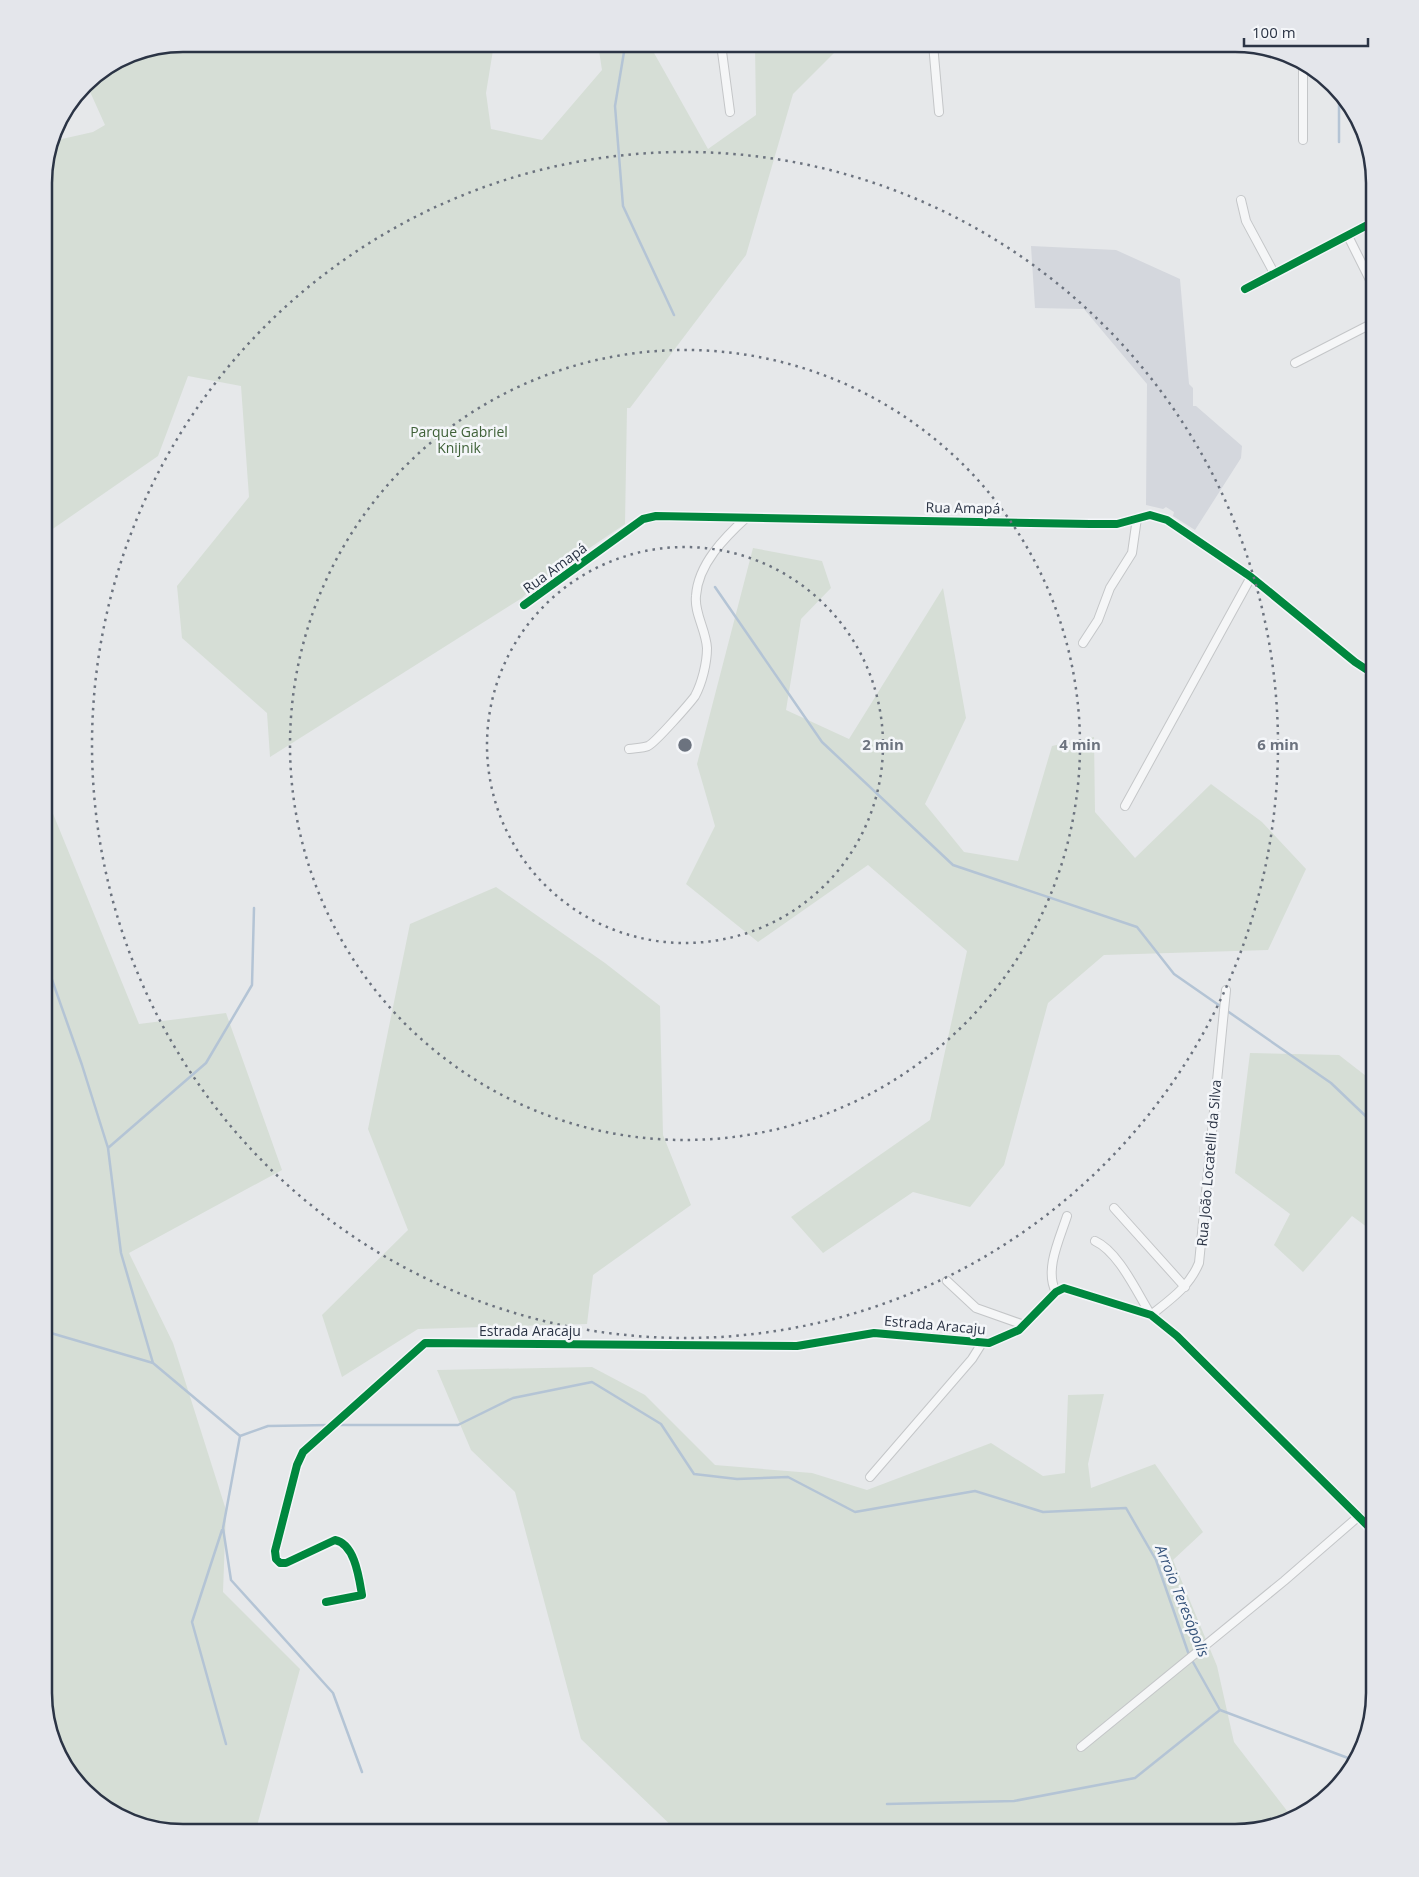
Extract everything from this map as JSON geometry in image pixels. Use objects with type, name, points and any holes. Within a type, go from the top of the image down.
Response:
[{"type":"street","points":[[722,53],[730,112]]},
{"type":"street","points":[[934,53],[939,112]]},
{"type":"street","points":[[1303,140],[1304,72]]},
{"type":"street","points":[[1241,200],[1246,221],[1274,273]]},
{"type":"street","points":[[1245,289],[1366,226]]},
{"type":"street","points":[[1348,236],[1366,272]]},
{"type":"street","points":[[1294,363],[1366,327]]},
{"type":"street","name":"Rua Amapá","points":[[524,606],[644,519],[656,516],[1117,524],[1150,515],[1167,520],[1251,576],[1354,662],[1366,669]]},
{"type":"street","points":[[630,749],[648,746],[659,738],[694,696],[704,670],[707,648],[695,597],[699,581],[728,534],[747,518]]},
{"type":"street","points":[[1083,643],[1098,620],[1110,588],[1132,553],[1138,518]]},
{"type":"street","points":[[1125,806],[1251,576]]},
{"type":"street","name":"Rua João Locatelli da Silva","points":[[1151,1315],[1185,1288],[1192,1279],[1199,1263],[1203,1241],[1214,1102],[1226,990]]},
{"type":"street","points":[[1114,1208],[1185,1288]]},
{"type":"street","points":[[1067,1216],[1052,1270],[1051,1280],[1056,1292],[1064,1288],[1151,1315]]},
{"type":"street","points":[[1095,1241],[1104,1245],[1114,1256],[1151,1315],[1177,1336],[1366,1523]]},
{"type":"street","points":[[947,1282],[976,1308],[1024,1325]]},
{"type":"street","name":"Estrada Aracaju","points":[[326,1602],[362,1595],[358,1571],[348,1549],[340,1541],[335,1540],[286,1563],[280,1563],[276,1559],[275,1551],[297,1465],[303,1452],[425,1343],[797,1346],[874,1333],[989,1343],[1019,1330],[1056,1292]]},
{"type":"street","points":[[870,1477],[972,1359],[982,1343]]},
{"type":"street","points":[[1081,1747],[1284,1581],[1359,1516]]},
{"type":"shaded area","points":[[1031,246],[1116,250],[1180,279],[1189,384],[1193,388],[1193,406],[1196,406],[1242,446],[1241,458],[1195,530],[1173,516],[1174,512],[1166,507],[1163,509],[1146,505],[1147,384],[1084,309],[1035,308]]},
{"type":"green space","name":"Parque Gabriel Knijnik","points":[[175,53],[493,53],[486,93],[491,129],[542,140],[602,70],[599,53],[654,53],[708,149],[756,115],[755,53],[834,53],[793,94],[746,255],[630,408],[627,408],[625,524],[535,585],[522,598],[270,757],[267,713],[182,638],[177,586],[249,497],[241,386],[188,376],[158,456],[53,529],[54,167],[61,139],[93,132],[105,125],[90,92],[118,70],[158,55]]},
{"type":"green space","points":[[753,548],[822,561],[831,588],[801,619],[786,710],[849,739],[943,588],[966,718],[925,804],[964,852],[1018,861],[1052,746],[1094,737],[1095,812],[1135,858],[1211,784],[1262,822],[1306,869],[1268,950],[1104,955],[1048,1003],[1004,1165],[970,1207],[913,1192],[823,1253],[791,1217],[930,1120],[967,951],[868,865],[758,942],[686,884],[715,826],[697,764]]},
{"type":"green space","points":[[53,813],[139,1024],[226,1013],[282,1170],[129,1253],[173,1343],[226,1510],[223,1592],[300,1669],[257,1824],[167,1823],[142,1818],[126,1811],[97,1792],[85,1780],[66,1751],[57,1727],[52,1693]]},
{"type":"green space","points":[[496,887],[605,963],[660,1006],[663,1135],[691,1205],[593,1275],[587,1324],[418,1329],[342,1377],[322,1315],[408,1230],[368,1129],[410,924]]},
{"type":"green space","points":[[1250,1053],[1339,1055],[1366,1076],[1366,1226],[1352,1216],[1303,1272],[1274,1245],[1290,1214],[1235,1173]]},
{"type":"green space","points":[[592,1367],[645,1395],[715,1465],[812,1473],[867,1490],[991,1443],[1043,1476],[1065,1473],[1068,1395],[1104,1394],[1088,1464],[1091,1488],[1155,1464],[1203,1532],[1173,1560],[1217,1666],[1234,1742],[1288,1813],[1269,1820],[1235,1824],[670,1824],[581,1739],[515,1492],[471,1450],[437,1370]]},
{"type":"waterway","points":[[624,53],[615,106],[623,206],[674,315]]},
{"type":"waterway","points":[[1339,104],[1339,142]]},
{"type":"waterway","points":[[715,587],[822,742],[953,865],[1137,927],[1174,974],[1331,1083],[1366,1116]]},
{"type":"waterway","points":[[108,1148],[206,1063],[252,985],[254,908]]},
{"type":"waterway","points":[[52,981],[82,1065],[108,1148],[121,1253],[153,1363]]},
{"type":"waterway","name":"Arroio Teresópolis","points":[[52,1333],[153,1363],[240,1436],[268,1426],[330,1425]]},
{"type":"waterway","name":"Arroio Teresópolis","points":[[336,1425],[458,1425],[513,1398],[592,1382],[661,1424],[694,1474],[737,1479],[788,1477],[855,1512],[975,1491],[1043,1512],[1126,1508],[1156,1560],[1189,1655],[1220,1710],[1349,1759]]},
{"type":"waterway","points":[[240,1436],[223,1528],[231,1580],[333,1693],[362,1772]]},
{"type":"waterway","points":[[222,1530],[192,1622],[226,1744]]},
{"type":"waterway","points":[[887,1804],[1014,1801],[1135,1778],[1220,1710]]},
{"type":"cycle path","points":[[1245,289],[1366,226]]},
{"type":"cycle path","points":[[524,605],[643,519],[656,516],[1117,524],[1150,515],[1167,520],[1251,577],[1366,669]]},
{"type":"cycle path","points":[[326,1602],[362,1595],[352,1555],[342,1543],[335,1540],[286,1563],[280,1563],[276,1559],[275,1551],[297,1465],[303,1452],[425,1343],[797,1346],[874,1333],[989,1343],[1019,1330],[1056,1292],[1064,1288],[1151,1315],[1177,1336],[1366,1524]]}]
